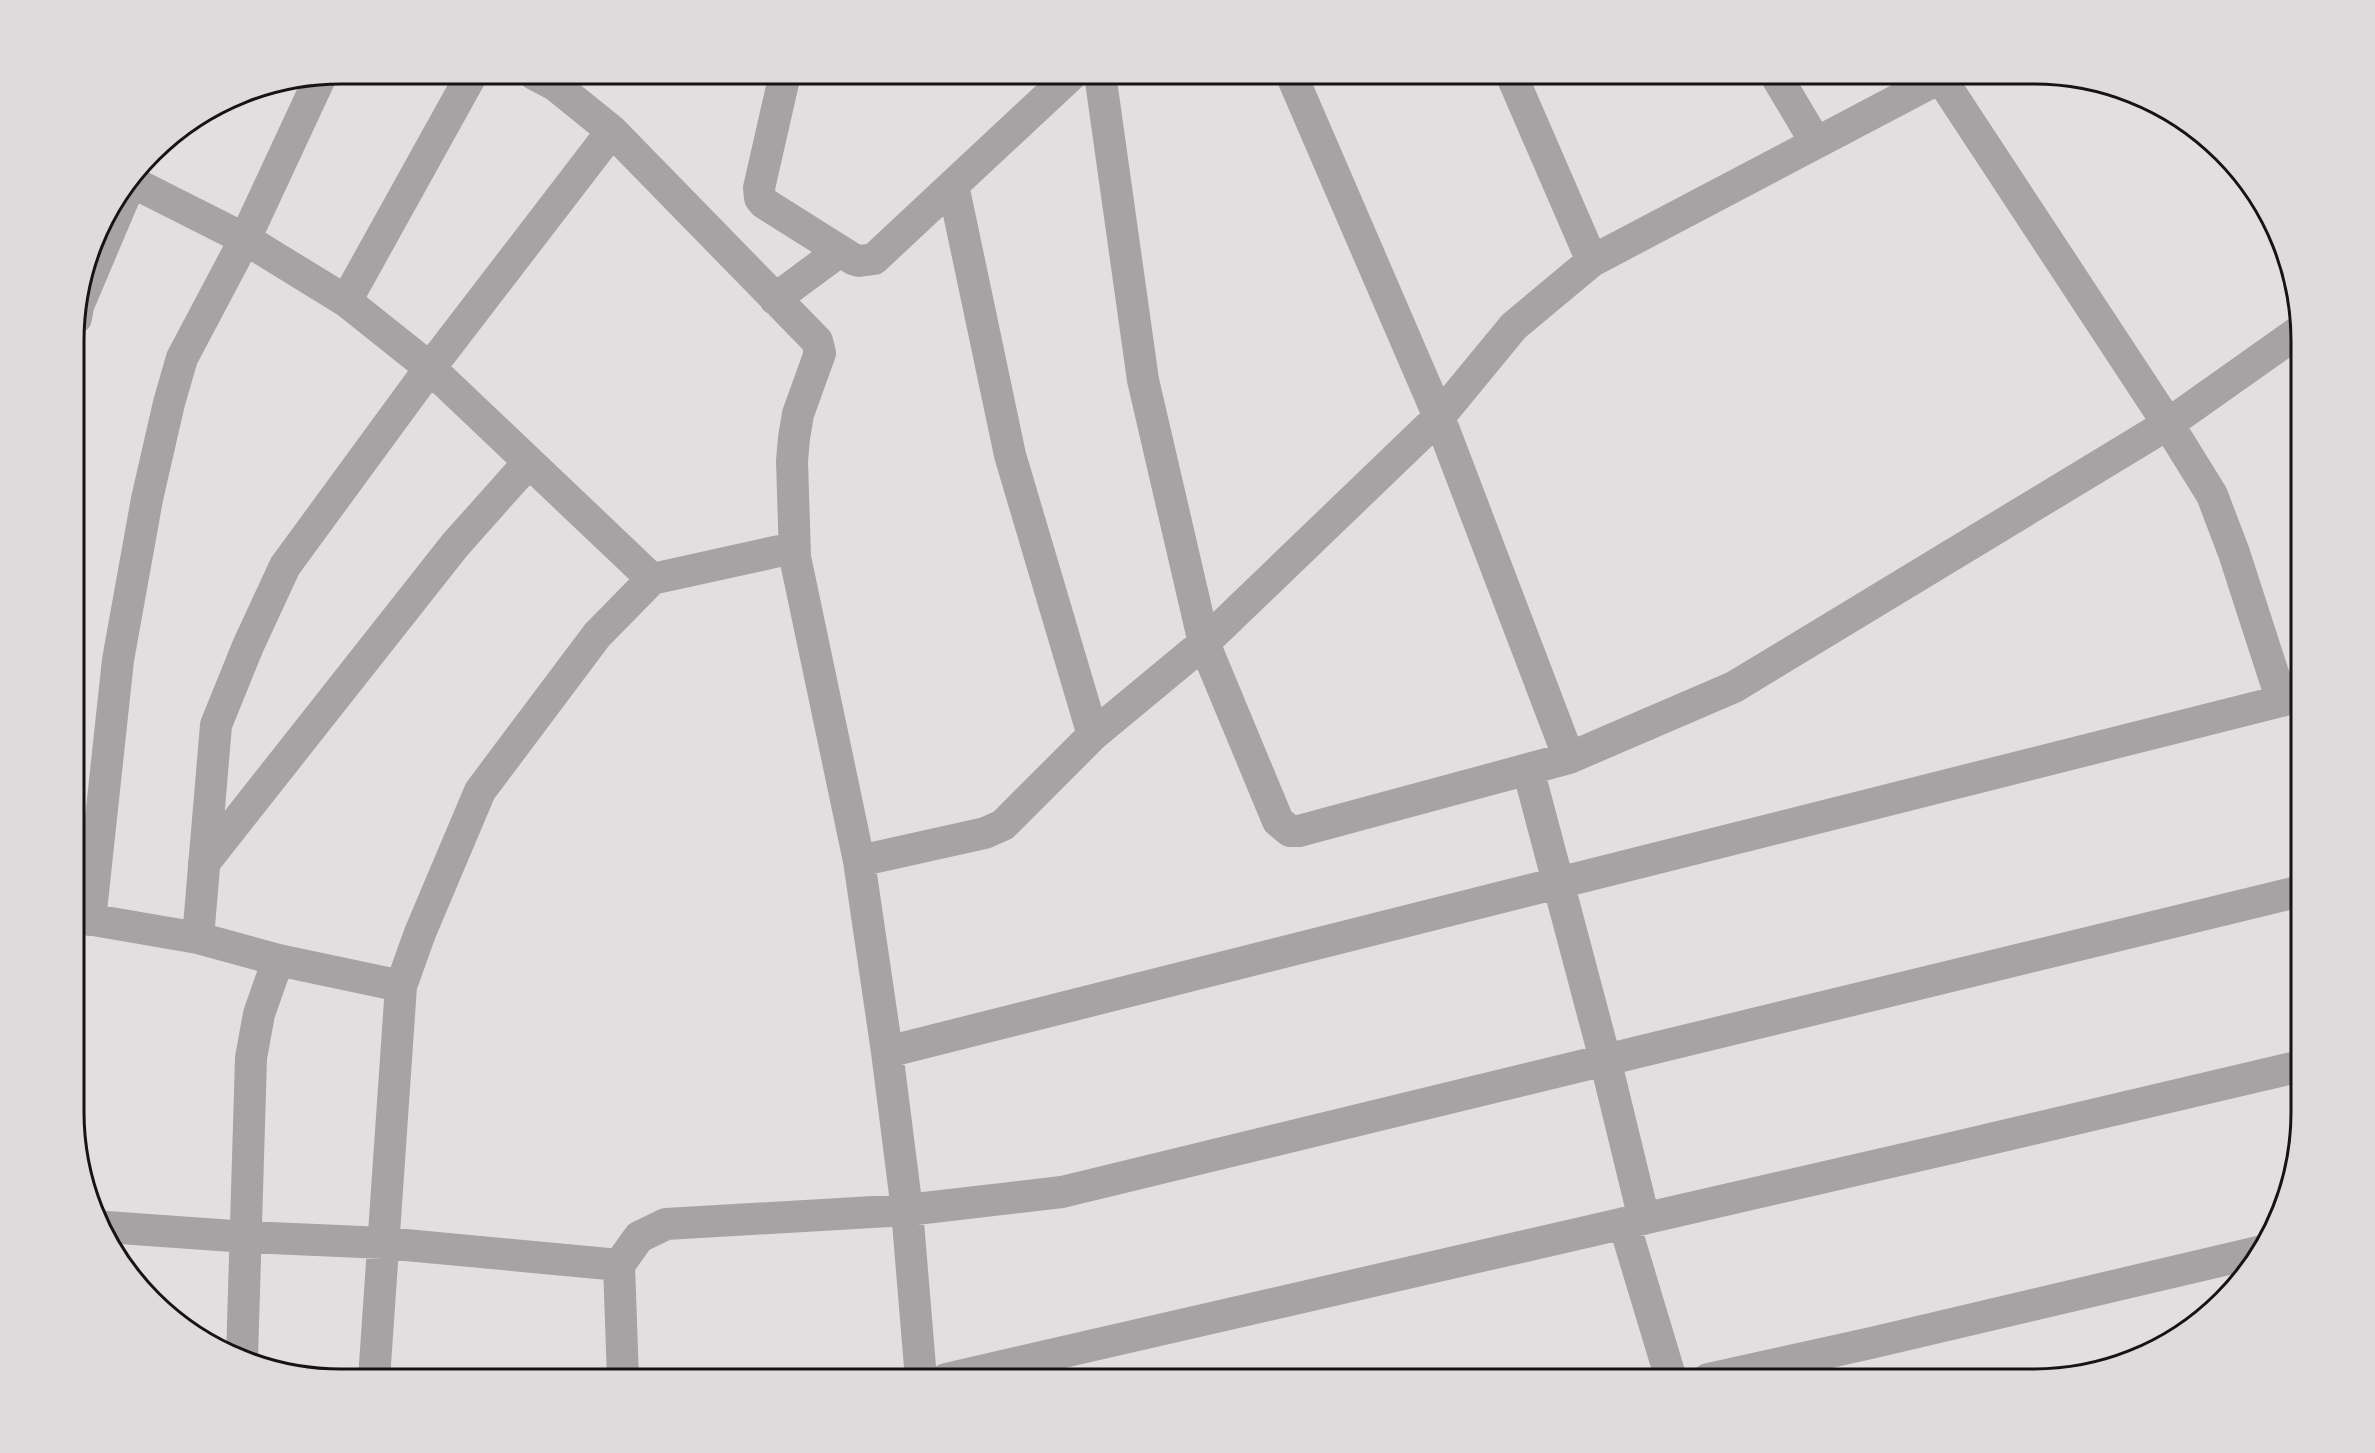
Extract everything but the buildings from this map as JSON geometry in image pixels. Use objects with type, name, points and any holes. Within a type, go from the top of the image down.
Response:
[{"type":"street","points":[[346,301],[466,84]]},
{"type":"street","points":[[553,84],[612,131],[817,341],[821,351],[798,414],[794,438],[792,461],[795,556],[859,861],[888,1052],[907,1210],[920,1369]]},
{"type":"street","points":[[783,84],[759,188],[760,198],[764,203],[859,261],[874,259],[1061,84]]},
{"type":"street","points":[[1101,84],[1143,380],[1204,643],[1278,821],[1290,831],[1299,831],[1569,758],[1734,687],[2168,424],[2291,337]]},
{"type":"street","points":[[1294,84],[1439,417],[1569,758]]},
{"type":"street","points":[[1515,84],[1592,261]]},
{"type":"street","points":[[1781,84],[1816,143]]},
{"type":"street","points":[[859,861],[985,833],[1003,825],[1093,735],[1204,643],[1439,417],[1514,326],[1592,261],[1750,180],[1925,84]]},
{"type":"street","points":[[888,1052],[2291,699],[2212,495],[1948,84]]},
{"type":"street","points":[[84,911],[118,660],[147,499],[169,402],[182,358],[245,239],[317,85]]},
{"type":"street","points":[[198,938],[216,725],[248,646],[285,566],[430,368],[612,131]]},
{"type":"street","points":[[137,185],[245,239],[346,301],[430,368],[652,579]]},
{"type":"street","points":[[953,185],[1011,455],[1093,735]]},
{"type":"street","points":[[97,261],[116,216]]},
{"type":"street","points":[[775,299],[840,251]]},
{"type":"street","points":[[204,863],[455,545],[530,462]]},
{"type":"street","points":[[375,1369],[401,986],[420,933],[480,791],[597,635],[652,579],[779,550],[787,551],[795,556]]},
{"type":"street","points":[[1528,769],[1605,1059],[1634,1221],[1669,1369]]},
{"type":"street","points":[[623,1369],[619,1265],[639,1237],[666,1224],[907,1210],[1062,1192],[2291,893]]},
{"type":"street","points":[[84,918],[198,938],[278,960],[401,986]]},
{"type":"street","points":[[242,1349],[251,1058],[259,1014],[278,960]]},
{"type":"street","points":[[990,1369],[1850,1173],[2291,1068]]},
{"type":"street","points":[[112,1227],[247,1237],[384,1242],[619,1265]]},
{"type":"street","points":[[1753,1369],[2248,1254]]}]
